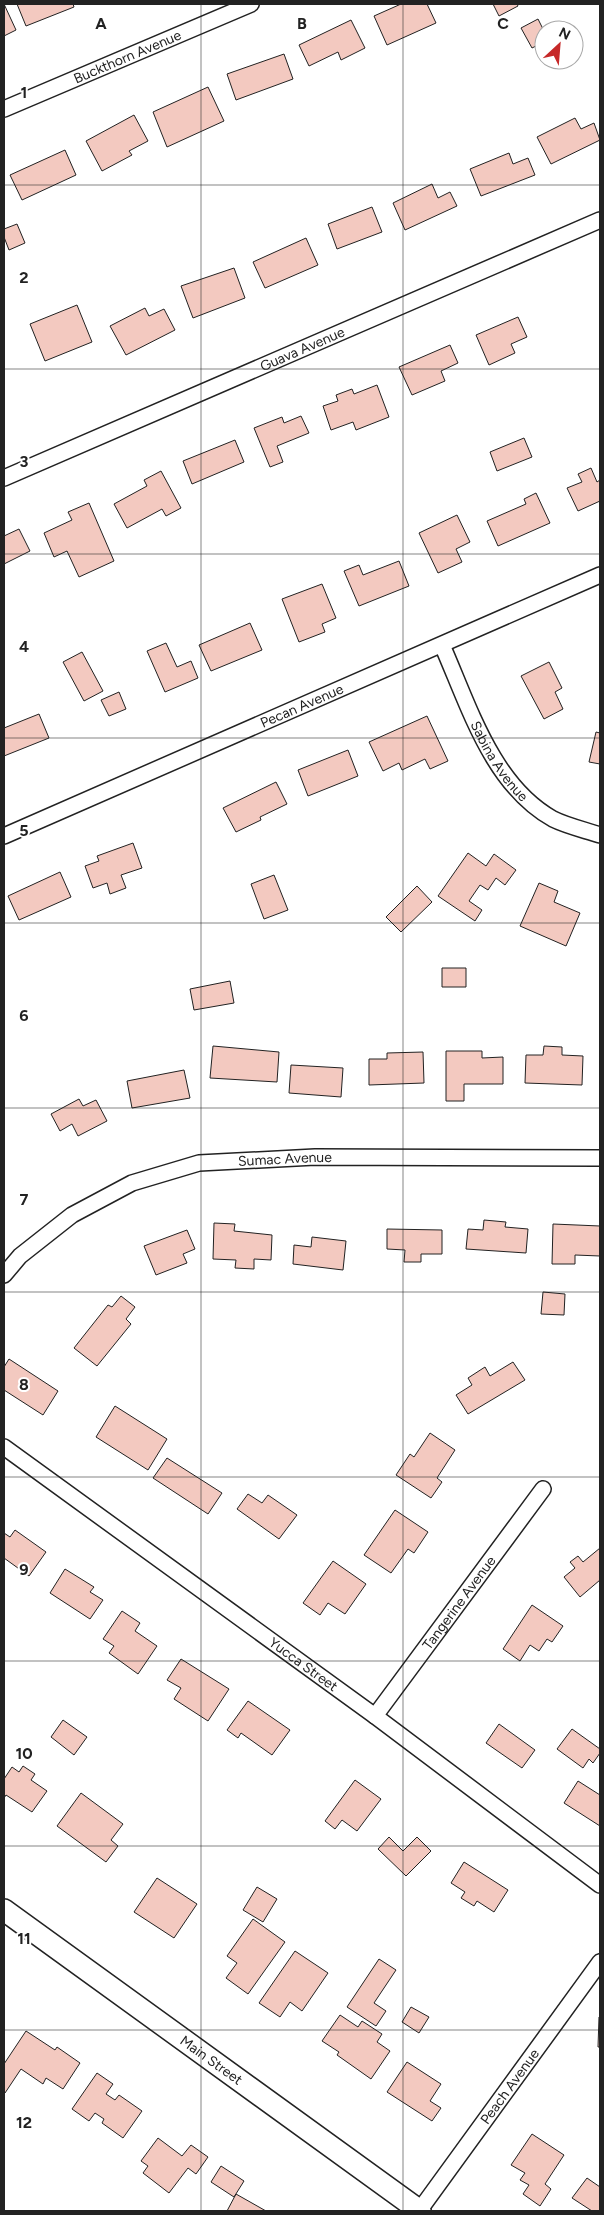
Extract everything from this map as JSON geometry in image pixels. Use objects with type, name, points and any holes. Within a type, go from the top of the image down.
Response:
[{"type":"main road","name":"Main Street","points":[[4,1910],[419,2211]]},
{"type":"street","name":"Buckthorn Avenue","points":[[4,109],[250,4]]},
{"type":"street","name":"Guava Avenue","points":[[4,478],[600,220]]},
{"type":"street","name":"Pecan Avenue","points":[[4,836],[600,576]]},
{"type":"street","name":"Sabina Avenue","points":[[442,645],[492,757],[513,788],[553,819],[600,835]]},
{"type":"street","name":"Sumac Avenue","points":[[4,1275],[20,1256],[72,1215],[132,1183],[199,1163],[316,1157],[600,1158]]},
{"type":"street","name":"Yucca Street","points":[[4,1447],[375,1716],[600,1885]]},
{"type":"street","name":"Tangerine Avenue","points":[[375,1716],[543,1489]]},
{"type":"street","name":"Peach Avenue","points":[[419,2211],[600,1962]]},
{"type":"building","points":[[4,4],[16,30],[4,36]]},
{"type":"building","points":[[17,4],[73,4],[74,7],[26,26]]},
{"type":"building","points":[[401,4],[427,4],[436,23],[387,45],[374,16]]},
{"type":"building","points":[[493,4],[517,4],[518,6],[499,16]]},
{"type":"building","points":[[351,20],[365,48],[341,60],[338,52],[309,66],[299,45]]},
{"type":"building","points":[[534,21],[534,47],[532,48],[521,28]]},
{"type":"building","points":[[284,54],[293,79],[236,100],[227,74]]},
{"type":"building","points":[[208,87],[224,121],[167,147],[153,112]]},
{"type":"building","points":[[134,115],[148,141],[129,151],[132,155],[102,171],[86,141]]},
{"type":"building","points":[[575,118],[581,129],[594,123],[600,140],[551,164],[537,137]]},
{"type":"building","points":[[65,150],[76,175],[22,200],[10,175]]},
{"type":"building","points":[[509,153],[513,164],[528,158],[535,175],[481,196],[470,169]]},
{"type":"building","points":[[432,184],[438,198],[450,192],[457,206],[405,230],[393,203]]},
{"type":"building","points":[[372,207],[382,232],[337,249],[328,224]]},
{"type":"building","points":[[17,224],[25,243],[9,250],[4,237],[4,229]]},
{"type":"building","points":[[306,238],[318,265],[265,288],[253,262]]},
{"type":"building","points":[[234,268],[245,298],[193,318],[181,286]]},
{"type":"building","points":[[77,305],[92,342],[45,361],[30,324]]},
{"type":"building","points":[[145,308],[149,316],[164,309],[175,330],[126,355],[110,326]]},
{"type":"building","points":[[518,317],[527,337],[511,344],[515,353],[489,365],[476,335]]},
{"type":"building","points":[[450,345],[458,363],[441,371],[445,381],[412,395],[399,367]]},
{"type":"building","points":[[377,385],[389,417],[356,430],[353,422],[331,430],[323,406],[338,401],[336,395],[352,389],[354,394]]},
{"type":"building","points":[[301,416],[309,433],[277,446],[283,462],[270,467],[254,428],[282,417],[284,423]]},
{"type":"building","points":[[524,438],[532,457],[497,471],[490,452]]},
{"type":"building","points":[[235,440],[244,462],[192,484],[183,461]]},
{"type":"building","points":[[591,468],[597,482],[600,480],[600,501],[578,511],[567,488],[582,482],[578,474]]},
{"type":"building","points":[[161,471],[181,508],[166,516],[162,509],[127,528],[114,504],[147,486],[144,480]]},
{"type":"building","points":[[536,493],[550,523],[498,546],[487,521],[526,504],[524,499]]},
{"type":"building","points":[[89,503],[114,561],[79,577],[67,551],[54,557],[44,533],[72,520],[68,512]]},
{"type":"building","points":[[457,515],[470,542],[456,549],[462,562],[438,573],[419,533]]},
{"type":"building","points":[[19,529],[30,551],[4,564],[4,536]]},
{"type":"building","points":[[399,561],[409,586],[359,606],[344,571],[359,565],[363,575]]},
{"type":"building","points":[[322,584],[336,618],[322,624],[325,632],[299,642],[282,599]]},
{"type":"building","points":[[250,623],[262,650],[211,671],[199,645]]},
{"type":"building","points":[[166,643],[177,667],[191,661],[198,678],[165,692],[147,651]]},
{"type":"building","points":[[82,652],[103,691],[84,701],[63,662]]},
{"type":"building","points":[[549,662],[562,688],[555,692],[563,709],[544,719],[521,676]]},
{"type":"building","points":[[119,692],[126,709],[109,716],[101,700]]},
{"type":"building","points":[[39,714],[49,738],[4,756],[4,728]]},
{"type":"building","points":[[427,716],[448,761],[430,769],[425,759],[402,770],[399,763],[383,771],[369,742]]},
{"type":"building","points":[[596,732],[600,733],[600,764],[589,762]]},
{"type":"building","points":[[348,750],[358,776],[308,796],[298,770]]},
{"type":"building","points":[[276,782],[287,804],[260,817],[261,820],[236,832],[223,808]]},
{"type":"building","points":[[133,843],[142,868],[121,875],[126,888],[110,894],[107,883],[93,888],[85,866],[99,861],[97,856]]},
{"type":"building","points":[[468,853],[486,866],[494,854],[516,870],[505,885],[496,878],[488,890],[480,885],[469,901],[482,910],[475,921],[438,896]]},
{"type":"building","points":[[60,872],[71,897],[19,920],[8,896]]},
{"type":"building","points":[[274,875],[288,910],[264,919],[251,884]]},
{"type":"building","points":[[539,883],[558,891],[554,902],[580,913],[566,946],[520,926]]},
{"type":"building","points":[[417,886],[432,902],[401,932],[386,917]]},
{"type":"building","points":[[442,968],[466,968],[466,987],[442,987]]},
{"type":"building","points":[[230,981],[234,1003],[194,1010],[190,989]]},
{"type":"building","points":[[213,1046],[279,1052],[277,1082],[210,1078]]},
{"type":"building","points":[[544,1046],[562,1047],[562,1055],[583,1056],[582,1085],[525,1083],[526,1055],[543,1055]]},
{"type":"building","points":[[446,1051],[482,1051],[482,1058],[503,1057],[503,1084],[464,1084],[464,1101],[446,1101]]},
{"type":"building","points":[[423,1052],[424,1083],[369,1085],[369,1059],[387,1059],[387,1053]]},
{"type":"building","points":[[291,1065],[343,1068],[341,1097],[289,1093]]},
{"type":"building","points":[[184,1070],[190,1098],[132,1108],[127,1081]]},
{"type":"building","points":[[79,1099],[83,1106],[96,1100],[107,1121],[78,1136],[72,1124],[60,1131],[51,1114]]},
{"type":"building","points":[[484,1220],[506,1222],[505,1227],[528,1229],[526,1253],[466,1249],[468,1229],[483,1230]]},
{"type":"building","points":[[214,1223],[235,1224],[234,1231],[272,1235],[271,1260],[254,1259],[254,1269],[235,1268],[236,1260],[213,1259]]},
{"type":"building","points":[[553,1224],[600,1226],[600,1256],[575,1255],[575,1264],[552,1264]]},
{"type":"building","points":[[387,1229],[442,1230],[442,1254],[421,1254],[421,1262],[404,1262],[405,1250],[387,1249]]},
{"type":"building","points":[[187,1230],[195,1249],[183,1254],[187,1263],[156,1275],[144,1246]]},
{"type":"building","points":[[312,1237],[346,1241],[343,1270],[293,1264],[294,1245],[311,1247]]},
{"type":"building","points":[[543,1292],[565,1294],[564,1315],[541,1314]]},
{"type":"building","points":[[121,1296],[135,1307],[126,1319],[131,1324],[97,1366],[74,1348],[108,1305],[112,1307]]},
{"type":"building","points":[[9,1359],[58,1391],[43,1415],[4,1390],[4,1367]]},
{"type":"building","points":[[513,1362],[525,1380],[468,1414],[456,1395],[472,1385],[468,1378],[485,1367],[490,1376]]},
{"type":"building","points":[[115,1406],[167,1439],[148,1470],[96,1437]]},
{"type":"building","points":[[430,1433],[455,1450],[437,1478],[442,1482],[431,1498],[396,1475],[410,1454],[414,1457]]},
{"type":"building","points":[[167,1458],[222,1493],[208,1514],[153,1478]]},
{"type":"building","points":[[248,1494],[262,1503],[268,1495],[297,1515],[279,1539],[237,1509]]},
{"type":"building","points":[[395,1510],[428,1532],[414,1553],[408,1549],[391,1573],[364,1555]]},
{"type":"building","points":[[15,1530],[46,1552],[29,1576],[4,1558],[4,1533],[10,1537]]},
{"type":"building","points":[[600,1548],[600,1580],[580,1597],[564,1577],[575,1568],[570,1562],[578,1556],[583,1562]]},
{"type":"building","points":[[333,1561],[366,1584],[345,1614],[328,1603],[320,1615],[303,1603]]},
{"type":"building","points":[[65,1569],[94,1587],[90,1592],[103,1600],[90,1619],[50,1593]]},
{"type":"building","points":[[532,1605],[563,1626],[552,1642],[547,1639],[539,1651],[530,1645],[520,1661],[503,1649]]},
{"type":"building","points":[[122,1611],[140,1623],[135,1631],[157,1646],[138,1674],[109,1653],[114,1646],[103,1639]]},
{"type":"building","points":[[181,1659],[229,1689],[208,1721],[174,1699],[181,1688],[167,1680]]},
{"type":"building","points":[[248,1701],[290,1730],[272,1755],[241,1733],[238,1738],[227,1730]]},
{"type":"building","points":[[63,1720],[87,1737],[74,1755],[51,1737]]},
{"type":"building","points":[[499,1724],[535,1750],[522,1768],[486,1743]]},
{"type":"building","points":[[572,1729],[600,1749],[600,1753],[593,1763],[589,1759],[583,1768],[557,1749]]},
{"type":"building","points":[[23,1766],[35,1774],[31,1780],[47,1791],[32,1812],[6,1795],[4,1798],[4,1779],[12,1767],[19,1772]]},
{"type":"building","points":[[355,1780],[381,1799],[357,1831],[342,1820],[335,1829],[325,1821]]},
{"type":"building","points":[[578,1781],[600,1795],[600,1826],[564,1803]]},
{"type":"building","points":[[81,1793],[123,1824],[111,1840],[118,1846],[106,1862],[57,1826]]},
{"type":"building","points":[[389,1837],[403,1851],[417,1837],[431,1851],[406,1876],[378,1849]]},
{"type":"building","points":[[464,1862],[508,1890],[494,1912],[477,1901],[474,1906],[461,1898],[465,1892],[451,1883]]},
{"type":"building","points":[[157,1878],[197,1904],[174,1938],[134,1912]]},
{"type":"building","points":[[257,1887],[277,1899],[263,1922],[243,1910]]},
{"type":"building","points":[[253,1919],[285,1942],[248,1994],[226,1978],[237,1963],[227,1956]]},
{"type":"building","points":[[295,1951],[328,1973],[302,2011],[290,2002],[280,2017],[259,2003]]},
{"type":"building","points":[[379,1959],[396,1970],[374,2003],[386,2011],[376,2026],[347,2007]]},
{"type":"building","points":[[411,2007],[429,2017],[419,2033],[402,2022]]},
{"type":"building","points":[[340,2015],[358,2027],[362,2021],[382,2034],[377,2042],[390,2051],[371,2079],[337,2055],[339,2052],[322,2041]]},
{"type":"building","points":[[599,2017],[600,2047],[598,2047]]},
{"type":"building","points":[[26,2031],[55,2050],[57,2047],[80,2063],[63,2089],[46,2078],[43,2084],[21,2069],[4,2092],[4,2064]]},
{"type":"building","points":[[407,2062],[441,2084],[430,2101],[441,2108],[432,2121],[387,2092]]},
{"type":"building","points":[[97,2073],[113,2084],[106,2094],[115,2100],[119,2095],[142,2111],[123,2138],[102,2123],[104,2119],[95,2113],[89,2121],[72,2109]]},
{"type":"building","points":[[532,2134],[564,2155],[545,2184],[551,2189],[540,2206],[523,2194],[529,2185],[520,2180],[525,2173],[511,2165]]},
{"type":"building","points":[[158,2138],[182,2156],[191,2145],[208,2157],[196,2174],[188,2168],[169,2193],[143,2173],[148,2166],[141,2161]]},
{"type":"building","points":[[221,2166],[244,2181],[234,2197],[211,2182]]},
{"type":"building","points":[[587,2178],[600,2187],[600,2211],[592,2211],[572,2198]]},
{"type":"building","points":[[236,2194],[266,2211],[227,2211]]}]
